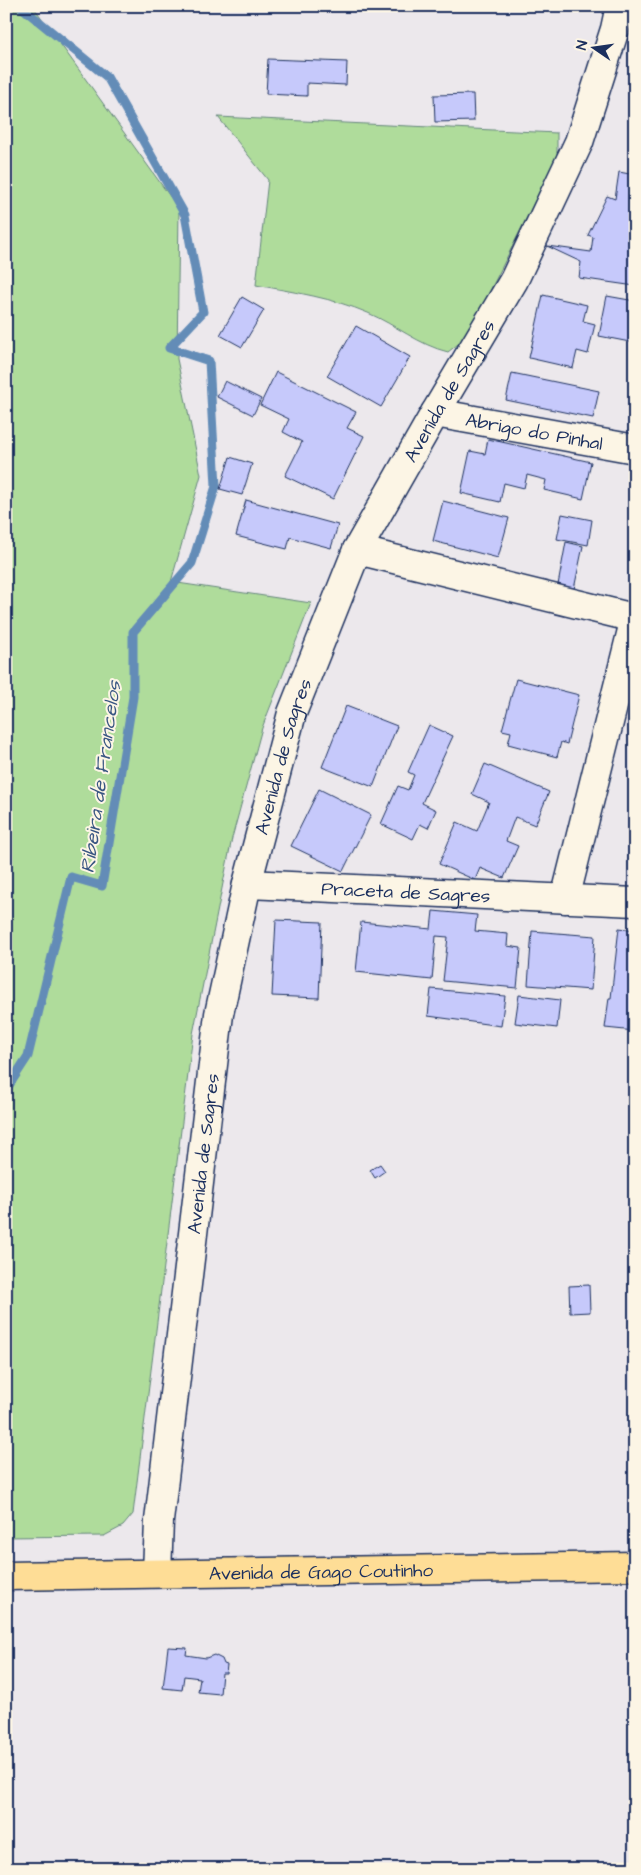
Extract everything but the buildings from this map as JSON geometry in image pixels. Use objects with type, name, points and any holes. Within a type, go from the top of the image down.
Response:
[{"type":"main road","name":"Avenida de Gago Coutinho","points":[[6,1576],[635,1566]]},
{"type":"street","name":"Avenida de Sagres","points":[[157,1573],[159,1520],[219,1014],[247,884],[292,713],[358,550],[435,413],[514,280],[579,142],[615,29],[620,6]]},
{"type":"street","name":"Abrigo do Pinhal","points":[[435,413],[635,449]]},
{"type":"street","points":[[358,550],[634,618],[565,899]]},
{"type":"street","name":"Praceta de Sagres","points":[[247,884],[635,902]]},
{"type":"green space","points":[[6,6],[33,6],[179,209],[177,359],[201,475],[171,582],[311,603],[262,728],[232,838],[193,1034],[133,1514],[123,1526],[104,1536],[6,1537]]},
{"type":"green space","points":[[218,117],[557,133],[557,157],[467,337],[448,352],[427,345],[368,313],[341,303],[256,285],[268,180]]},
{"type":"waterway","name":"Ribeira de Francelos","points":[[6,1090],[28,1056],[71,877],[102,886],[133,697],[133,632],[192,563],[216,486],[209,361],[169,348],[203,312],[185,215],[107,77],[20,6]]}]
